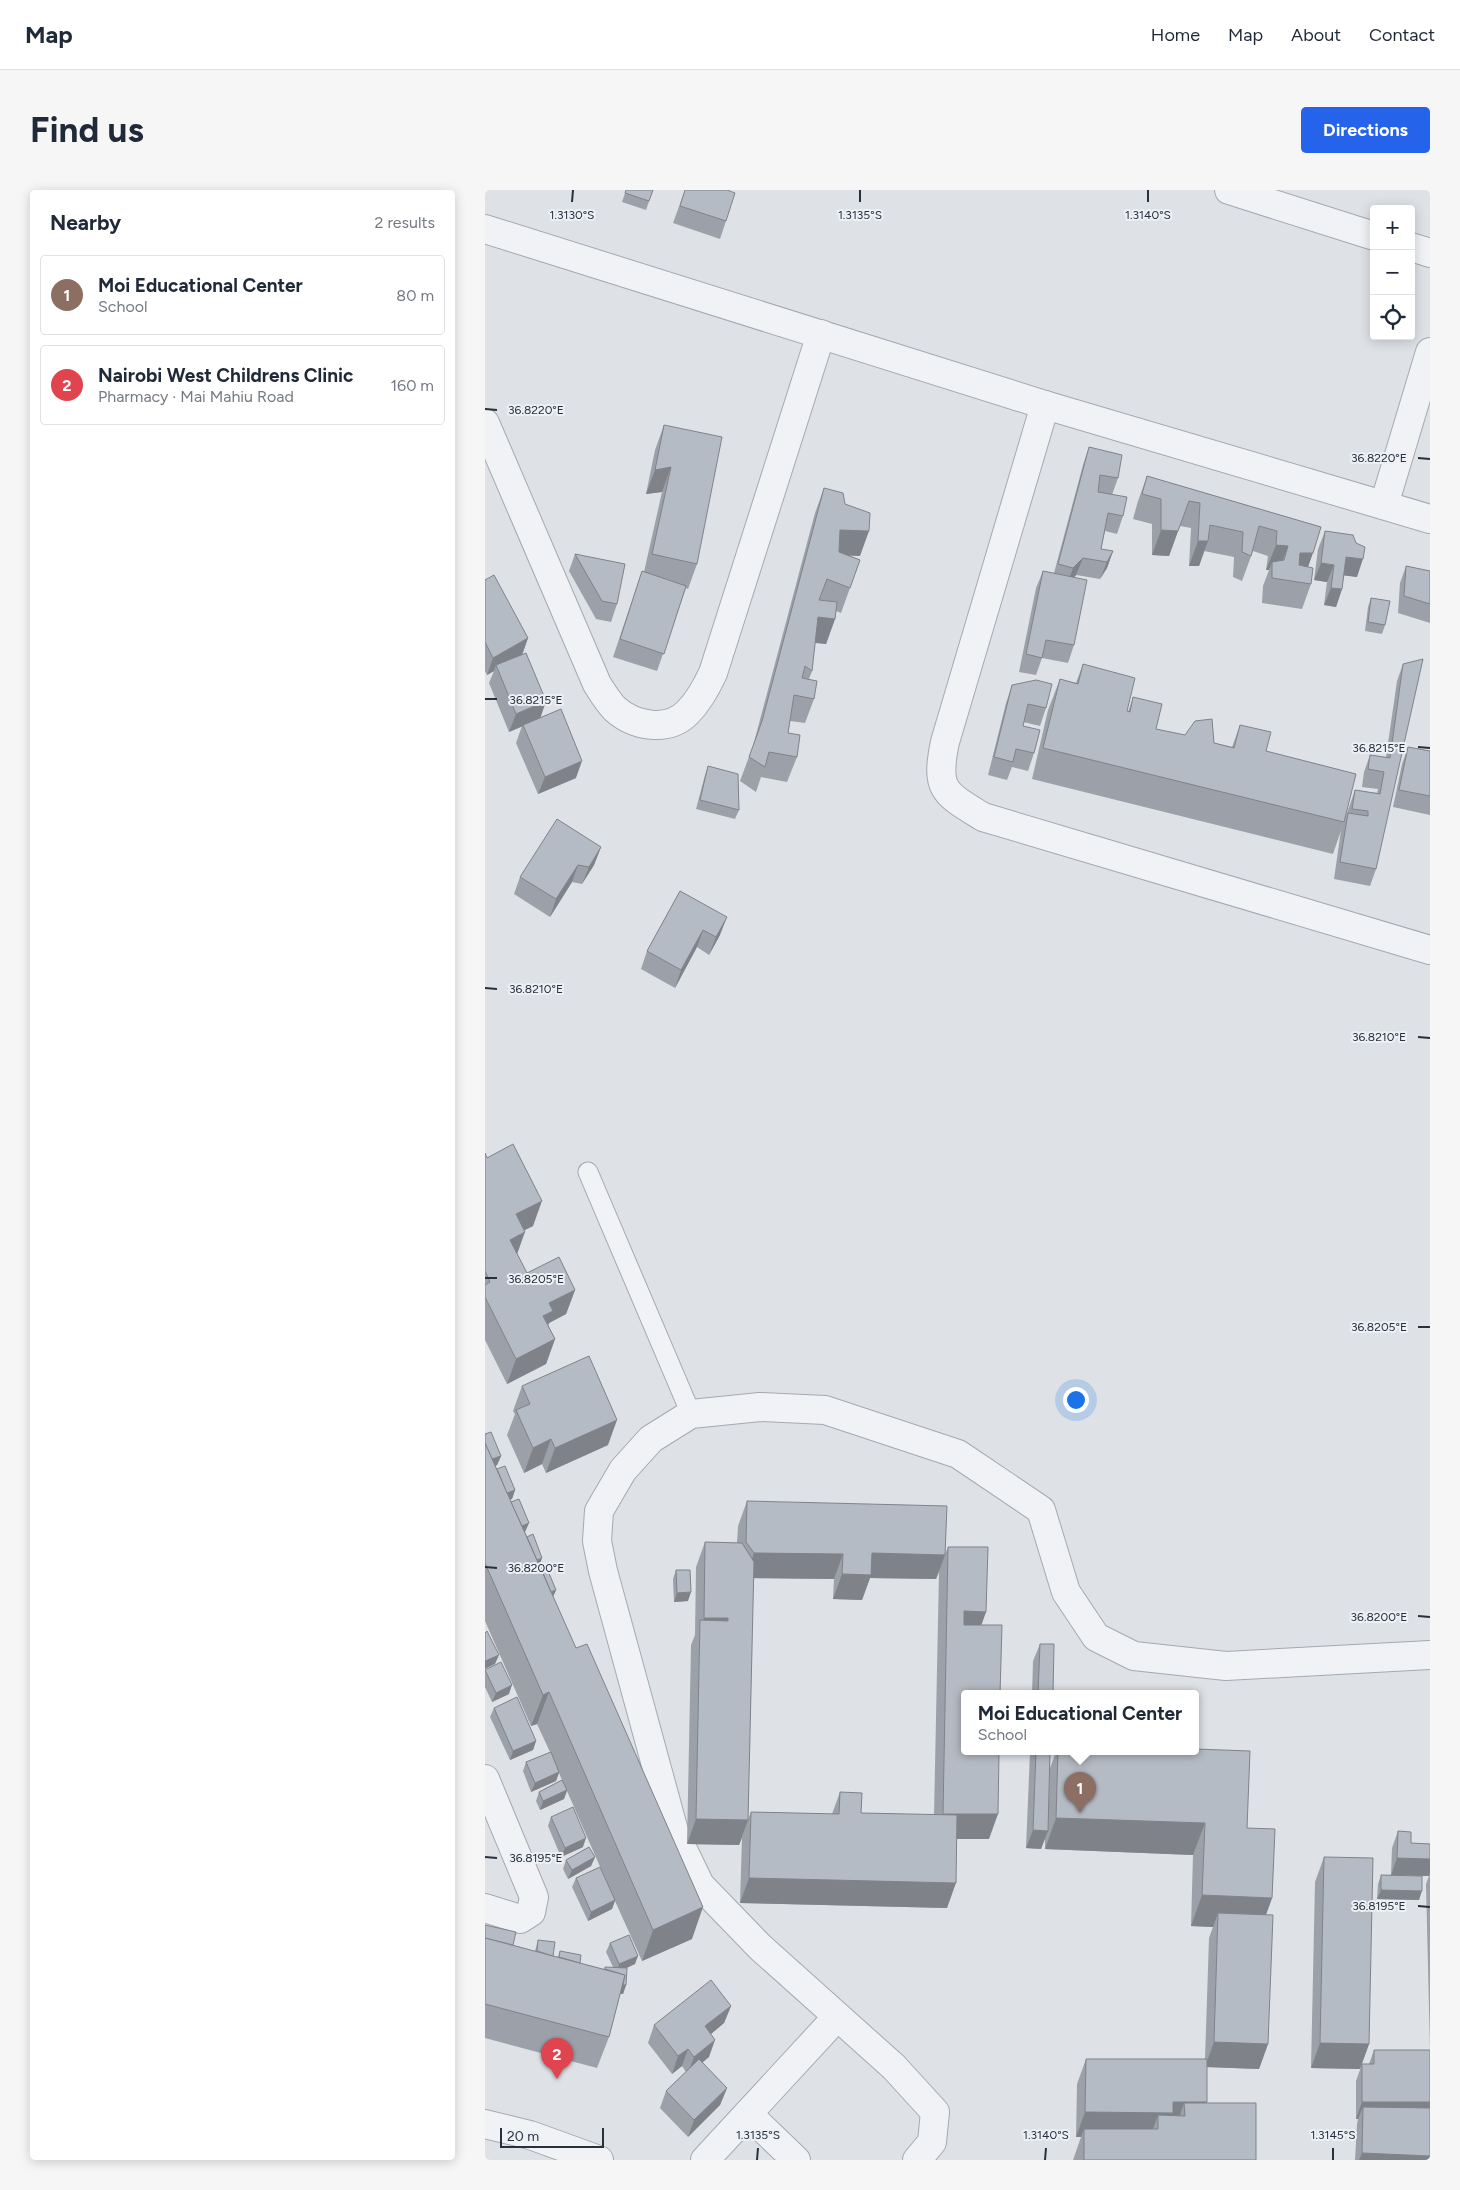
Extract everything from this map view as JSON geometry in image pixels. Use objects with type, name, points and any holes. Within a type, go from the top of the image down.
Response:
[{"type":"street","points":[[1229,190],[1370,235]]},
{"type":"street","points":[[485,229],[1045,405],[1430,519]]},
{"type":"street","points":[[1415,249],[1430,253]]},
{"type":"street","points":[[485,423],[597,684],[614,708],[634,722],[648,725],[670,723],[687,714],[703,694],[713,674],[821,334]]},
{"type":"street","points":[[1384,505],[1430,352]]},
{"type":"street","points":[[1045,405],[945,742],[940,767],[942,783],[951,798],[983,817],[1430,950]]},
{"type":"street","points":[[917,2160],[932,2142],[935,2112],[895,2067],[760,1947],[700,1884],[674,1831],[603,1571],[597,1542],[599,1511],[623,1470],[651,1439],[691,1414],[760,1408],[825,1410],[958,1454],[1041,1510],[1066,1592],[1096,1636],[1134,1656],[1226,1666],[1430,1656]]},
{"type":"street","points":[[485,1779],[535,1897],[531,1912],[520,1918],[485,1908]]},
{"type":"street","points":[[705,2160],[837,2017]]},
{"type":"street","points":[[748,2114],[796,2160]]},
{"type":"street","points":[[485,2124],[530,2134],[599,2160]]},
{"type":"lane","points":[[588,1172],[691,1414]]},
{"type":"building","points":[[626,190],[653,190],[649,201],[625,193]]},
{"type":"building","points":[[685,190],[727,190],[735,193],[726,221],[680,206]]},
{"type":"building","points":[[664,425],[722,437],[697,564],[652,554],[671,467],[655,470]]},
{"type":"building","points":[[1089,447],[1122,455],[1118,478],[1100,475],[1098,492],[1127,497],[1123,516],[1108,513],[1101,549],[1113,551],[1107,562],[1083,558],[1073,568],[1058,564]]},
{"type":"building","points":[[1147,476],[1321,527],[1313,553],[1300,553],[1299,565],[1313,568],[1311,584],[1272,578],[1272,562],[1284,560],[1288,546],[1276,545],[1277,531],[1259,526],[1251,556],[1242,552],[1243,532],[1210,525],[1208,541],[1198,541],[1200,503],[1189,501],[1178,531],[1161,530],[1161,499],[1142,494]]},
{"type":"building","points":[[824,488],[843,493],[845,504],[870,513],[869,531],[840,530],[839,552],[860,560],[850,588],[827,579],[819,600],[837,602],[835,619],[818,617],[812,671],[805,666],[802,678],[817,681],[814,699],[794,695],[788,733],[800,735],[797,757],[769,752],[765,767],[749,757],[762,721]]},
{"type":"building","points":[[1325,531],[1353,535],[1356,543],[1365,547],[1363,559],[1346,557],[1342,589],[1331,588],[1334,565],[1321,563]]},
{"type":"building","points":[[575,554],[625,564],[617,604],[602,601]]},
{"type":"building","points":[[1406,566],[1430,571],[1430,604],[1404,596]]},
{"type":"building","points":[[642,571],[686,586],[664,654],[620,639]]},
{"type":"building","points":[[1043,571],[1087,580],[1074,645],[1046,640],[1042,658],[1026,654]]},
{"type":"building","points":[[494,575],[528,638],[493,658],[485,642],[485,580]]},
{"type":"building","points":[[1371,598],[1390,601],[1385,625],[1368,622]]},
{"type":"building","points":[[526,653],[546,701],[516,714],[496,665]]},
{"type":"building","points":[[1423,659],[1376,869],[1340,862],[1348,813],[1368,816],[1368,811],[1352,809],[1355,790],[1380,794],[1384,772],[1368,769],[1370,755],[1390,758],[1403,664]]},
{"type":"building","points":[[1083,664],[1135,678],[1127,711],[1130,712],[1133,697],[1162,704],[1156,729],[1185,735],[1195,721],[1212,719],[1214,743],[1234,748],[1240,725],[1271,732],[1266,751],[1356,774],[1344,822],[1043,748],[1060,679],[1078,684]]},
{"type":"building","points":[[1036,680],[1052,684],[1046,708],[1028,704],[1023,726],[1040,730],[1034,753],[1016,749],[1013,762],[994,757],[1012,685]]},
{"type":"building","points":[[561,709],[582,761],[545,777],[523,725]]},
{"type":"building","points":[[1408,747],[1430,751],[1430,796],[1399,790]]},
{"type":"building","points":[[708,766],[738,774],[739,810],[700,800]]},
{"type":"building","points":[[557,819],[601,847],[589,867],[578,865],[556,899],[520,877]]},
{"type":"building","points":[[680,891],[727,917],[716,937],[703,930],[681,970],[647,951]]},
{"type":"building","points":[[513,1144],[542,1201],[516,1214],[525,1232],[510,1240],[527,1273],[559,1257],[575,1290],[549,1303],[553,1311],[543,1316],[555,1339],[516,1359],[485,1297],[485,1285],[490,1282],[485,1271],[485,1153],[487,1158]]},
{"type":"building","points":[[589,1356],[617,1420],[555,1448],[551,1439],[533,1448],[516,1410],[530,1404],[522,1386]]},
{"type":"building","points":[[491,1432],[501,1456],[492,1459],[485,1443],[485,1434]]},
{"type":"building","points":[[485,1443],[576,1648],[587,1644],[703,1907],[653,1930],[549,1692],[543,1695],[485,1563]]},
{"type":"building","points":[[505,1466],[515,1490],[507,1493],[497,1469]]},
{"type":"building","points":[[519,1499],[529,1523],[522,1526],[511,1502]]},
{"type":"building","points":[[747,1501],[947,1506],[945,1555],[872,1553],[871,1575],[842,1574],[843,1554],[754,1553],[746,1542]]},
{"type":"building","points":[[533,1534],[542,1558],[537,1560],[527,1537]]},
{"type":"building","points":[[705,1542],[742,1543],[754,1562],[748,1820],[696,1819],[700,1620],[728,1621],[728,1618],[704,1618]]},
{"type":"building","points":[[948,1547],[988,1547],[986,1612],[964,1611],[964,1625],[1002,1625],[1000,1690],[961,1690],[961,1755],[999,1755],[998,1814],[943,1814]]},
{"type":"building","points":[[546,1566],[556,1590],[551,1592],[541,1568]]},
{"type":"building","points":[[676,1570],[690,1570],[691,1592],[677,1593]]},
{"type":"building","points":[[487,1631],[499,1655],[485,1661],[485,1633]]},
{"type":"building","points":[[1040,1644],[1054,1644],[1053,1690],[1038,1690]]},
{"type":"building","points":[[501,1662],[512,1685],[496,1693],[485,1670]]},
{"type":"building","points":[[517,1697],[536,1741],[513,1751],[494,1708]]},
{"type":"building","points":[[1199,1749],[1250,1751],[1247,1828],[1275,1829],[1272,1898],[1202,1895],[1205,1823],[1056,1818],[1058,1755],[1199,1755]]},
{"type":"building","points":[[551,1752],[559,1772],[535,1783],[526,1762]]},
{"type":"building","points":[[1036,1755],[1050,1755],[1048,1831],[1033,1830]]},
{"type":"building","points":[[562,1780],[567,1790],[543,1801],[539,1792]]},
{"type":"building","points":[[840,1792],[862,1793],[861,1813],[957,1815],[956,1883],[749,1878],[751,1812],[839,1814]]},
{"type":"building","points":[[573,1807],[586,1838],[565,1848],[551,1817]]},
{"type":"building","points":[[1398,1831],[1411,1832],[1411,1843],[1430,1844],[1430,1859],[1397,1858]]},
{"type":"building","points":[[589,1847],[595,1857],[572,1870],[566,1860]]},
{"type":"building","points":[[1324,1857],[1373,1858],[1369,2044],[1320,2043]]},
{"type":"building","points":[[600,1867],[615,1900],[591,1912],[576,1878]]},
{"type":"building","points":[[1381,1875],[1422,1876],[1422,1891],[1381,1890]]},
{"type":"building","points":[[1218,1913],[1273,1915],[1268,2044],[1214,2042]]},
{"type":"building","points":[[485,1925],[516,1932],[513,1945],[485,1938]]},
{"type":"building","points":[[629,1935],[638,1956],[619,1964],[610,1943]]},
{"type":"building","points":[[485,1938],[625,1975],[609,2037],[485,2004]]},
{"type":"building","points":[[538,1940],[555,1942],[553,1956],[537,1951]]},
{"type":"building","points":[[560,1951],[581,1955],[580,1963],[559,1957]]},
{"type":"building","points":[[605,1967],[627,1968],[626,1985],[623,1985],[625,1975],[605,1969]]},
{"type":"building","points":[[711,1980],[731,2006],[705,2026],[715,2040],[694,2057],[688,2049],[678,2056],[654,2025]]},
{"type":"building","points":[[1374,2050],[1430,2050],[1430,2102],[1362,2102],[1362,2064],[1374,2064]]},
{"type":"building","points":[[699,2059],[727,2088],[694,2120],[666,2091]]},
{"type":"building","points":[[1086,2059],[1207,2059],[1207,2102],[1173,2102],[1173,2113],[1085,2112]]},
{"type":"building","points":[[1184,2103],[1256,2103],[1256,2160],[1084,2160],[1084,2129],[1158,2129],[1158,2115],[1185,2116]]},
{"type":"building","points":[[1363,2107],[1430,2108],[1430,2156],[1362,2153]]},
{"type":"place","name":"Moi Educational Center","points":[[1080,1813]]},
{"type":"place","name":"Nairobi West Childrens Clinic","points":[[557,2079]]}]
